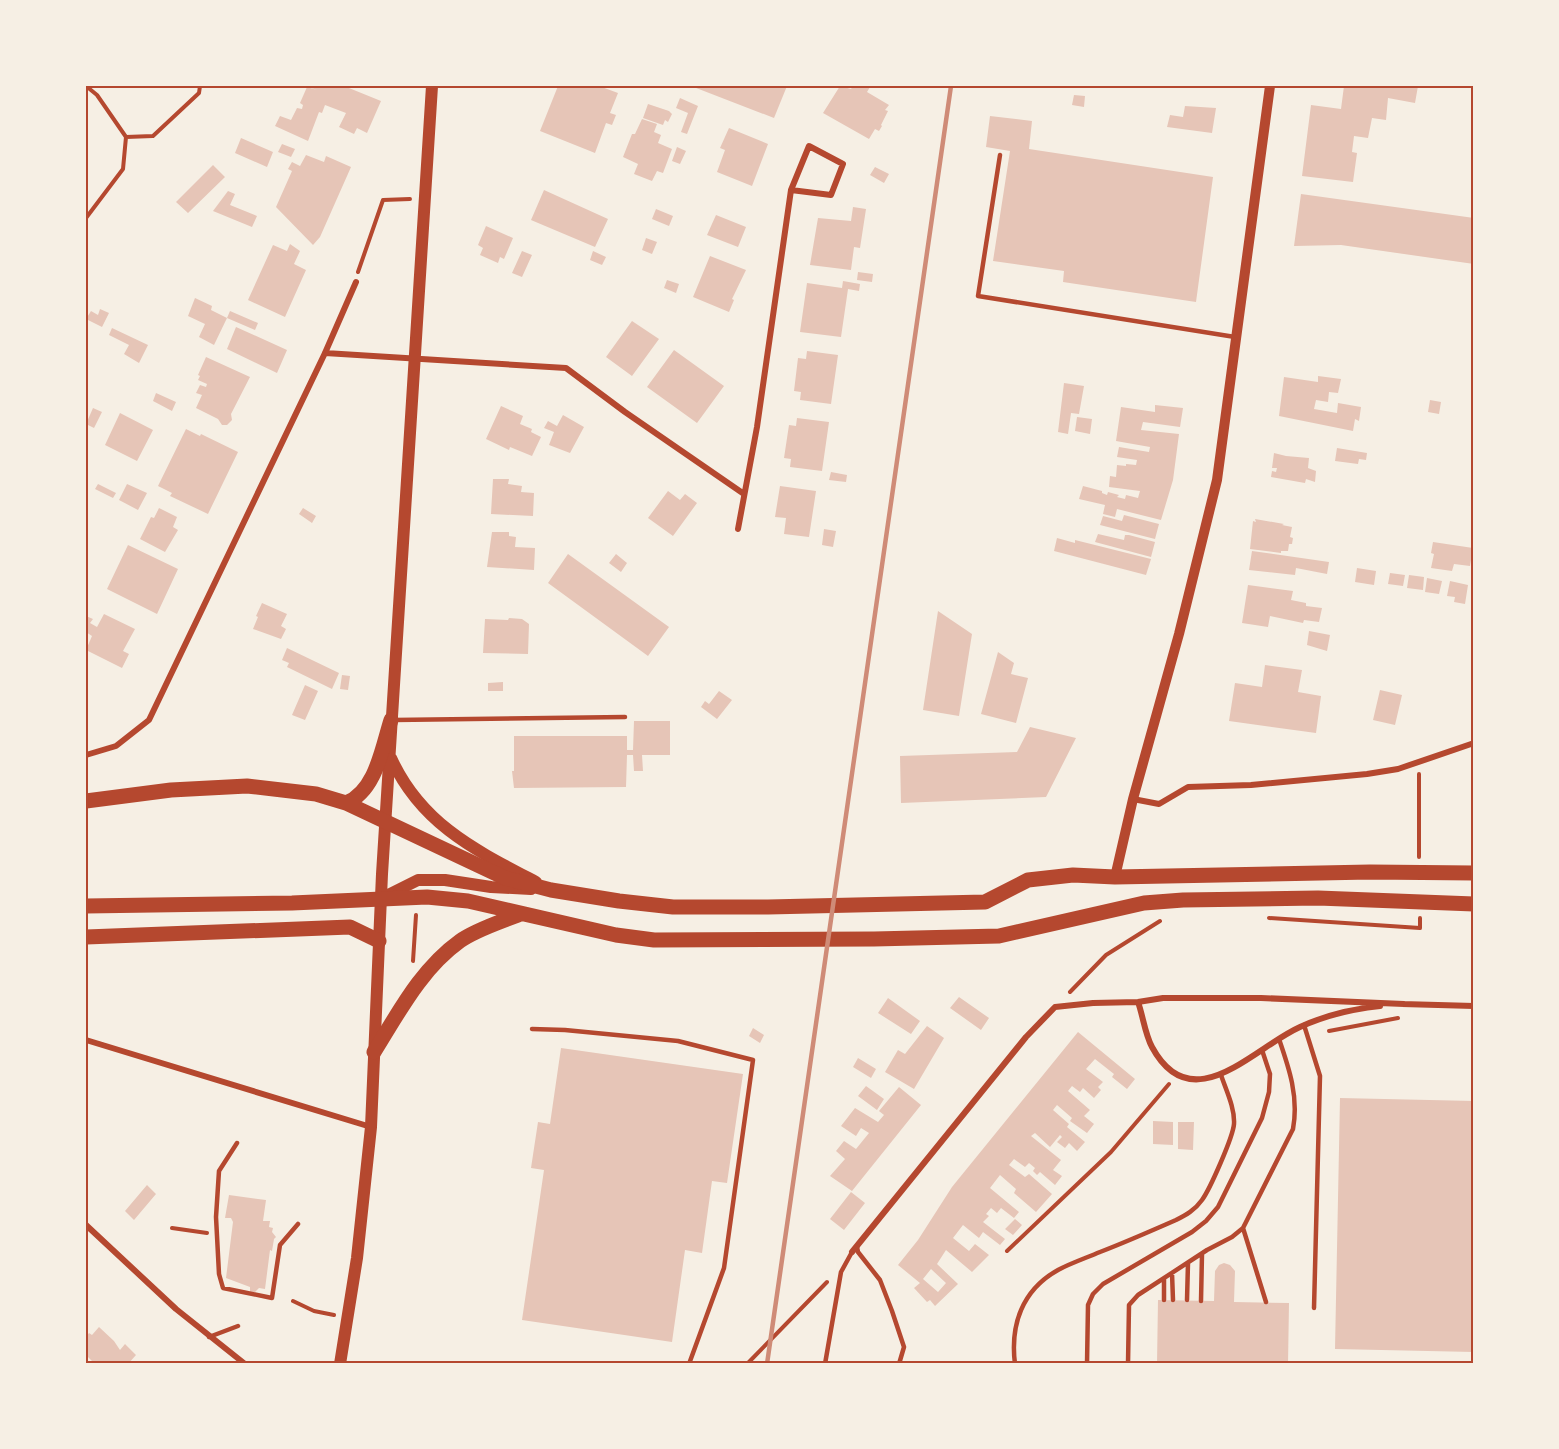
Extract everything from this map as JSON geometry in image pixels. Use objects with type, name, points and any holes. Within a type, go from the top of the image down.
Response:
[{"type":"highway","points":[[346,803],[357,799],[364,791],[373,773],[391,720]]},
{"type":"highway","points":[[86,801],[171,790],[247,786],[315,794],[346,803],[505,878],[551,890],[619,902],[674,907],[985,902],[1028,880],[1073,875],[1115,877],[1370,872],[1473,873]]},
{"type":"highway","points":[[86,906],[292,903],[427,897],[468,901],[616,935],[654,940],[999,936],[1144,903],[1183,900],[1318,898],[1473,904]]},
{"type":"highway","points":[[374,1052],[418,983],[436,962],[462,940],[520,914]]},
{"type":"highway","points":[[86,937],[350,927],[379,941]]},
{"type":"main road","points":[[340,1364],[357,1258],[371,1127],[385,821],[432,86]]},
{"type":"main road","points":[[389,754],[401,780],[430,815],[477,851],[551,890]]},
{"type":"main road","points":[[381,899],[418,880],[445,880],[491,887],[551,890]]},
{"type":"street","points":[[1115,877],[1133,800],[1179,634],[1216,480],[1270,86]]},
{"type":"street","points":[[738,529],[757,428],[791,190],[809,146],[843,164],[831,195],[791,190]]},
{"type":"street","points":[[86,755],[116,746],[149,720],[325,353],[356,282]]},
{"type":"street","points":[[325,353],[566,368],[625,412],[744,494]]},
{"type":"street","points":[[1133,800],[1159,804],[1188,787],[1251,785],[1398,769],[1473,743]]},
{"type":"street","points":[[854,1249],[1026,1037],[1055,1007],[1113,1001],[1138,1002],[1163,998],[1261,998],[1473,1006]]},
{"type":"street","points":[[1138,1002],[1151,1045],[1161,1061],[1189,1079],[1206,1079],[1221,1075],[1278,1039],[1329,1015],[1404,1004]]},
{"type":"street","points":[[86,1040],[371,1127]]},
{"type":"street","points":[[86,1225],[170,1303],[245,1364]]},
{"type":"lane","points":[[1000,155],[978,296],[1235,337]]},
{"type":"lane","points":[[391,720],[625,717]]},
{"type":"lane","points":[[1305,1025],[1320,1076],[1314,1308]]},
{"type":"lane","points":[[532,1029],[678,1041],[753,1060],[724,1268],[689,1364]]},
{"type":"lane","points":[[1128,1364],[1130,1305],[1138,1295],[1243,1228],[1293,1129],[1296,1114],[1292,1078],[1278,1039]]},
{"type":"lane","points":[[1087,1364],[1088,1305],[1093,1294],[1102,1284],[1192,1232],[1218,1207],[1262,1118],[1269,1092],[1270,1074],[1262,1050]]},
{"type":"lane","points":[[1015,1364],[1012,1343],[1015,1322],[1024,1303],[1039,1284],[1057,1270],[1176,1220],[1192,1211],[1202,1200],[1230,1140],[1234,1125],[1234,1113],[1221,1075]]},
{"type":"lane","points":[[237,1143],[219,1171],[217,1235],[219,1274],[223,1288],[272,1298],[280,1245],[298,1224]]},
{"type":"lane","points":[[1243,1228],[1266,1302]]},
{"type":"lane","points":[[825,1364],[841,1272],[854,1249],[880,1280],[904,1347],[899,1364]]},
{"type":"lane","points":[[1201,1301],[1202,1254]]},
{"type":"lane","points":[[1187,1300],[1188,1263]]},
{"type":"lane","points":[[1172,1273],[1173,1300]]},
{"type":"lane","points":[[1164,1278],[1164,1300]]},
{"type":"lane","points":[[209,1337],[238,1326]]},
{"type":"path","points":[[86,86],[98,95],[126,137],[123,169],[86,218]]},
{"type":"path","points":[[126,137],[153,136],[199,93],[200,86]]},
{"type":"path","points":[[356,282],[358,270],[383,200],[425,197]]},
{"type":"path","points":[[1305,1025],[1332,1032],[1406,1016]]},
{"type":"path","points":[[1007,1251],[1111,1152],[1178,1074]]},
{"type":"path","points":[[172,1228],[217,1235]]},
{"type":"path","points":[[747,1364],[829,1280]]},
{"type":"path","points":[[292,1301],[314,1311]]},
{"type":"building","points":[[306,86],[344,86],[381,101],[367,133],[357,128],[354,134],[339,127],[346,113],[325,105],[322,113],[319,112],[308,141],[275,126],[280,116],[291,120],[297,108],[302,109],[303,105],[300,103],[307,87],[317,90]]},
{"type":"building","points":[[558,86],[599,86],[618,93],[610,113],[616,115],[612,125],[606,123],[595,153],[540,131]]},
{"type":"building","points":[[691,86],[787,86],[774,118]]},
{"type":"building","points":[[840,86],[851,89],[853,86],[868,86],[870,87],[867,92],[889,105],[885,110],[888,111],[882,126],[879,131],[875,129],[869,139],[823,113]]},
{"type":"building","points":[[1344,86],[1418,86],[1415,103],[1388,98],[1386,120],[1372,118],[1368,138],[1354,136],[1352,152],[1357,153],[1353,182],[1302,176],[1311,105],[1341,109]]},
{"type":"building","points":[[1074,95],[1085,96],[1084,107],[1072,105]]},
{"type":"building","points":[[680,98],[698,106],[687,134],[681,132],[688,113],[676,108]]},
{"type":"building","points":[[648,104],[669,111],[672,114],[668,122],[665,120],[663,125],[643,118]]},
{"type":"building","points":[[1185,106],[1216,108],[1212,133],[1167,127],[1170,115],[1183,117]]},
{"type":"building","points":[[990,116],[1032,121],[1029,149],[1213,177],[1196,302],[1063,282],[1064,271],[993,261],[1010,151],[986,147]]},
{"type":"building","points":[[642,119],[657,124],[654,132],[661,135],[658,143],[672,149],[663,173],[657,171],[652,181],[634,174],[638,164],[623,157],[632,134],[635,134]]},
{"type":"building","points":[[729,128],[768,144],[752,186],[717,172],[725,150],[720,148]]},
{"type":"building","points":[[241,138],[273,152],[267,167],[235,153]]},
{"type":"building","points":[[282,144],[295,149],[291,157],[278,152]]},
{"type":"building","points":[[677,147],[686,151],[680,164],[672,161]]},
{"type":"building","points":[[306,155],[324,162],[326,156],[351,167],[320,237],[313,245],[276,207],[292,171],[288,169],[292,162],[300,166]]},
{"type":"building","points":[[213,165],[225,177],[188,213],[176,202]]},
{"type":"building","points":[[875,167],[889,174],[884,183],[870,175]]},
{"type":"building","points":[[544,190],[608,219],[595,247],[531,220]]},
{"type":"building","points":[[228,191],[235,194],[230,205],[257,216],[252,227],[213,211]]},
{"type":"building","points":[[1301,194],[1474,218],[1474,264],[1341,245],[1294,246]]},
{"type":"building","points":[[853,207],[866,209],[860,248],[854,247],[851,270],[810,265],[818,218],[851,221]]},
{"type":"building","points":[[656,209],[673,216],[669,226],[652,219]]},
{"type":"building","points":[[716,215],[746,227],[738,247],[707,235]]},
{"type":"building","points":[[486,226],[513,238],[504,259],[500,257],[498,263],[480,255],[483,248],[478,245]]},
{"type":"building","points":[[646,238],[657,242],[652,254],[642,250]]},
{"type":"building","points":[[290,244],[300,251],[294,264],[306,270],[285,317],[248,300],[273,245],[287,251]]},
{"type":"building","points":[[522,251],[532,255],[522,277],[512,273]]},
{"type":"building","points":[[593,251],[606,257],[602,265],[590,260]]},
{"type":"building","points":[[710,256],[746,270],[732,299],[734,300],[729,312],[693,297]]},
{"type":"building","points":[[858,272],[873,274],[872,282],[857,280]]},
{"type":"building","points":[[667,280],[679,284],[676,293],[664,288]]},
{"type":"building","points":[[843,281],[860,284],[859,291],[848,289],[841,337],[800,332],[807,283],[842,288]]},
{"type":"building","points":[[195,298],[212,306],[211,310],[227,318],[214,345],[199,337],[205,324],[188,316]]},
{"type":"building","points":[[100,309],[109,313],[102,327],[86,319],[91,311],[98,315]]},
{"type":"building","points":[[230,311],[258,323],[255,330],[227,318]]},
{"type":"building","points":[[632,321],[659,339],[632,376],[606,357]]},
{"type":"building","points":[[236,327],[287,350],[277,373],[227,349]]},
{"type":"building","points":[[112,328],[148,345],[139,363],[124,354],[129,345],[109,335]]},
{"type":"building","points":[[674,350],[724,386],[697,423],[647,387]]},
{"type":"building","points":[[807,351],[838,355],[831,404],[800,400],[801,392],[794,391],[798,358],[806,359]]},
{"type":"building","points":[[206,357],[250,377],[231,414],[232,420],[227,425],[222,425],[218,419],[196,408],[202,395],[196,393],[200,385],[206,387],[207,384],[198,380]]},
{"type":"building","points":[[1318,376],[1341,379],[1338,393],[1329,392],[1328,402],[1316,400],[1314,409],[1337,413],[1338,403],[1361,407],[1359,421],[1355,419],[1353,431],[1279,416],[1284,377],[1318,382]]},
{"type":"building","points":[[1064,383],[1084,386],[1079,414],[1071,413],[1068,434],[1058,432]]},
{"type":"building","points":[[156,393],[176,402],[172,411],[153,401]]},
{"type":"building","points":[[1430,400],[1441,402],[1439,414],[1428,412]]},
{"type":"building","points":[[1155,405],[1183,408],[1180,427],[1143,422],[1141,430],[1179,434],[1173,480],[1161,520],[1117,509],[1115,517],[1103,514],[1105,505],[1079,499],[1083,486],[1102,491],[1107,495],[1108,492],[1119,495],[1117,497],[1125,499],[1126,495],[1138,498],[1140,491],[1109,487],[1110,476],[1116,477],[1117,465],[1136,465],[1137,460],[1117,457],[1119,447],[1149,452],[1150,447],[1116,441],[1121,407],[1155,412]]},
{"type":"building","points":[[501,406],[523,416],[520,424],[532,429],[531,432],[541,437],[532,456],[510,447],[509,450],[486,439]]},
{"type":"building","points":[[93,408],[102,412],[94,428],[86,424]]},
{"type":"building","points":[[120,413],[153,430],[137,461],[105,445]]},
{"type":"building","points":[[563,415],[584,427],[570,453],[549,445],[554,432],[544,428],[548,421],[557,426]]},
{"type":"building","points":[[1077,417],[1092,419],[1090,434],[1075,431]]},
{"type":"building","points":[[797,418],[829,422],[822,471],[790,467],[791,459],[784,458],[789,425],[796,426]]},
{"type":"building","points":[[186,429],[238,452],[208,514],[170,496],[172,493],[158,486]]},
{"type":"building","points":[[1337,448],[1367,453],[1366,460],[1359,459],[1358,464],[1335,461]]},
{"type":"building","points":[[1274,453],[1309,458],[1308,468],[1316,471],[1315,482],[1306,479],[1305,483],[1271,477],[1272,471],[1276,472],[1277,468],[1272,468]]},
{"type":"building","points":[[831,472],[847,475],[846,482],[829,480]]},
{"type":"building","points":[[493,479],[509,479],[508,484],[522,486],[521,492],[534,493],[533,516],[491,514]]},
{"type":"building","points":[[98,484],[116,493],[113,498],[95,489]]},
{"type":"building","points":[[127,484],[147,493],[138,510],[119,500]]},
{"type":"building","points":[[780,486],[816,491],[809,537],[784,534],[786,518],[775,517]]},
{"type":"building","points":[[668,491],[680,500],[685,494],[697,503],[673,536],[648,518]]},
{"type":"building","points":[[159,508],[177,517],[173,527],[178,530],[165,552],[140,539],[151,517],[154,518]]},
{"type":"building","points":[[303,508],[316,516],[312,523],[299,514]]},
{"type":"building","points":[[1124,515],[1159,524],[1155,539],[1100,525],[1103,516],[1122,521]]},
{"type":"building","points":[[1255,519],[1292,527],[1290,537],[1293,538],[1292,544],[1289,544],[1288,551],[1281,551],[1281,553],[1250,549]]},
{"type":"building","points":[[824,529],[836,531],[833,547],[822,545]]},
{"type":"building","points":[[492,532],[509,532],[509,536],[516,537],[515,547],[535,548],[534,570],[487,567]]},
{"type":"building","points":[[1098,534],[1124,540],[1125,535],[1129,535],[1155,542],[1151,557],[1095,542]]},
{"type":"building","points":[[1057,538],[1075,543],[1075,540],[1151,559],[1146,575],[1054,551]]},
{"type":"building","points":[[1433,542],[1473,548],[1470,566],[1454,564],[1452,571],[1431,568],[1434,554],[1431,553]]},
{"type":"building","points":[[128,545],[178,569],[157,614],[107,589]]},
{"type":"building","points":[[1252,551],[1329,562],[1327,574],[1296,568],[1295,575],[1249,570]]},
{"type":"building","points":[[568,554],[669,627],[648,656],[548,583]]},
{"type":"building","points":[[616,554],[627,563],[621,572],[609,563]]},
{"type":"building","points":[[1357,568],[1376,571],[1374,585],[1355,582]]},
{"type":"building","points":[[1390,573],[1405,575],[1403,586],[1388,584]]},
{"type":"building","points":[[1409,575],[1424,577],[1423,590],[1407,588]]},
{"type":"building","points":[[1427,578],[1442,581],[1439,594],[1425,592]]},
{"type":"building","points":[[1450,581],[1468,585],[1465,604],[1454,602],[1455,597],[1447,596]]},
{"type":"building","points":[[1248,585],[1293,591],[1291,600],[1306,603],[1306,606],[1322,608],[1319,622],[1304,620],[1303,623],[1270,616],[1268,627],[1242,623]]},
{"type":"building","points":[[262,603],[287,614],[281,626],[286,629],[281,639],[253,629]]},
{"type":"building","points":[[938,611],[972,634],[959,716],[923,710]]},
{"type":"building","points":[[104,614],[135,629],[123,651],[129,654],[122,668],[86,650],[92,636],[86,632],[86,616],[93,619],[90,623],[97,627]]},
{"type":"building","points":[[509,618],[522,619],[529,624],[528,654],[483,653],[485,619],[508,620]]},
{"type":"building","points":[[1309,631],[1330,635],[1327,651],[1307,645]]},
{"type":"building","points":[[287,648],[339,673],[332,689],[287,667],[289,663],[282,660]]},
{"type":"building","points":[[998,652],[1014,663],[1011,674],[1028,678],[1016,723],[981,714]]},
{"type":"building","points":[[1265,665],[1302,670],[1298,692],[1321,696],[1316,733],[1229,721],[1235,683],[1262,687]]},
{"type":"building","points":[[342,675],[350,676],[348,690],[340,689]]},
{"type":"building","points":[[503,682],[503,691],[488,691],[488,683]]},
{"type":"building","points":[[305,685],[318,691],[305,720],[292,715]]},
{"type":"building","points":[[1380,690],[1402,695],[1395,725],[1373,720]]},
{"type":"building","points":[[719,691],[732,700],[717,719],[701,707],[705,701],[709,704]]},
{"type":"building","points":[[634,721],[670,721],[670,755],[642,755],[643,771],[634,771],[633,755],[627,755],[626,787],[514,788],[512,771],[514,771],[514,736],[627,736],[627,750],[633,750]]},
{"type":"building","points":[[1030,727],[1076,738],[1046,797],[901,803],[900,756],[1017,752]]},
{"type":"building","points":[[959,997],[989,1018],[981,1030],[950,1008]]},
{"type":"building","points":[[888,998],[920,1021],[911,1034],[878,1013]]},
{"type":"building","points":[[927,1026],[944,1038],[914,1089],[885,1072],[898,1050],[905,1054]]},
{"type":"building","points":[[753,1028],[764,1035],[760,1043],[749,1036]]},
{"type":"building","points":[[1078,1032],[1135,1079],[1127,1089],[1112,1077],[1114,1074],[1095,1059],[1086,1069],[1103,1082],[1098,1087],[1101,1090],[1094,1098],[1083,1088],[1080,1092],[1072,1086],[1068,1091],[1090,1110],[1084,1116],[1094,1124],[1087,1133],[1070,1121],[1072,1118],[1057,1105],[1053,1110],[1069,1124],[1067,1127],[1085,1142],[1077,1151],[1069,1143],[1065,1148],[1057,1142],[1062,1137],[1060,1135],[1050,1147],[1035,1133],[1031,1136],[1061,1160],[1053,1170],[1062,1176],[1055,1185],[1040,1172],[1037,1175],[1033,1171],[1035,1168],[1029,1163],[1025,1167],[1014,1159],[1009,1165],[1025,1177],[1029,1174],[1052,1194],[1036,1212],[1014,1193],[1016,1189],[1000,1175],[990,1188],[1019,1212],[1014,1218],[1001,1208],[997,1213],[991,1208],[986,1214],[989,1216],[983,1222],[1005,1239],[1000,1245],[983,1232],[979,1238],[963,1225],[953,1238],[969,1251],[975,1244],[989,1255],[972,1272],[946,1250],[937,1264],[958,1284],[935,1306],[930,1300],[927,1302],[914,1288],[920,1283],[898,1265],[918,1240],[952,1187]],"holes":[[[931,1269],[946,1283],[938,1292],[923,1279]]]},
{"type":"building","points":[[561,1048],[743,1074],[727,1183],[712,1181],[702,1253],[685,1250],[672,1342],[522,1320],[544,1170],[531,1168],[538,1122],[550,1124]]},
{"type":"building","points":[[858,1058],[876,1069],[871,1078],[853,1067]]},
{"type":"building","points":[[866,1086],[884,1099],[877,1110],[858,1096]]},
{"type":"building","points":[[899,1087],[921,1105],[852,1191],[830,1176],[845,1159],[836,1151],[844,1141],[856,1149],[869,1133],[861,1128],[856,1136],[841,1126],[855,1108],[878,1122],[884,1115],[879,1111]]},
{"type":"building","points":[[1340,1098],[1474,1101],[1474,1352],[1335,1349]]},
{"type":"building","points":[[1153,1121],[1173,1122],[1173,1145],[1153,1144]]},
{"type":"building","points":[[1178,1122],[1194,1122],[1193,1150],[1178,1149]]},
{"type":"building","points":[[147,1185],[156,1194],[134,1220],[125,1211]]},
{"type":"building","points":[[851,1192],[865,1203],[844,1230],[830,1219]]},
{"type":"building","points":[[229,1195],[266,1200],[263,1221],[270,1221],[269,1227],[273,1228],[272,1232],[276,1237],[272,1251],[270,1250],[265,1289],[259,1288],[255,1292],[250,1292],[250,1287],[226,1278],[233,1222],[231,1218],[225,1218]]},
{"type":"building","points":[[1015,1219],[1022,1225],[1013,1235],[1005,1229]]},
{"type":"building","points":[[1224,1263],[1230,1265],[1235,1271],[1234,1302],[1289,1303],[1288,1364],[1157,1364],[1158,1300],[1214,1301],[1215,1271],[1219,1265]]},
{"type":"building","points":[[99,1327],[120,1350],[125,1344],[136,1355],[128,1364],[95,1364],[86,1355],[86,1337],[89,1333],[92,1335]]},
{"type":"railway","points":[[767,1364],[951,86]]}]
